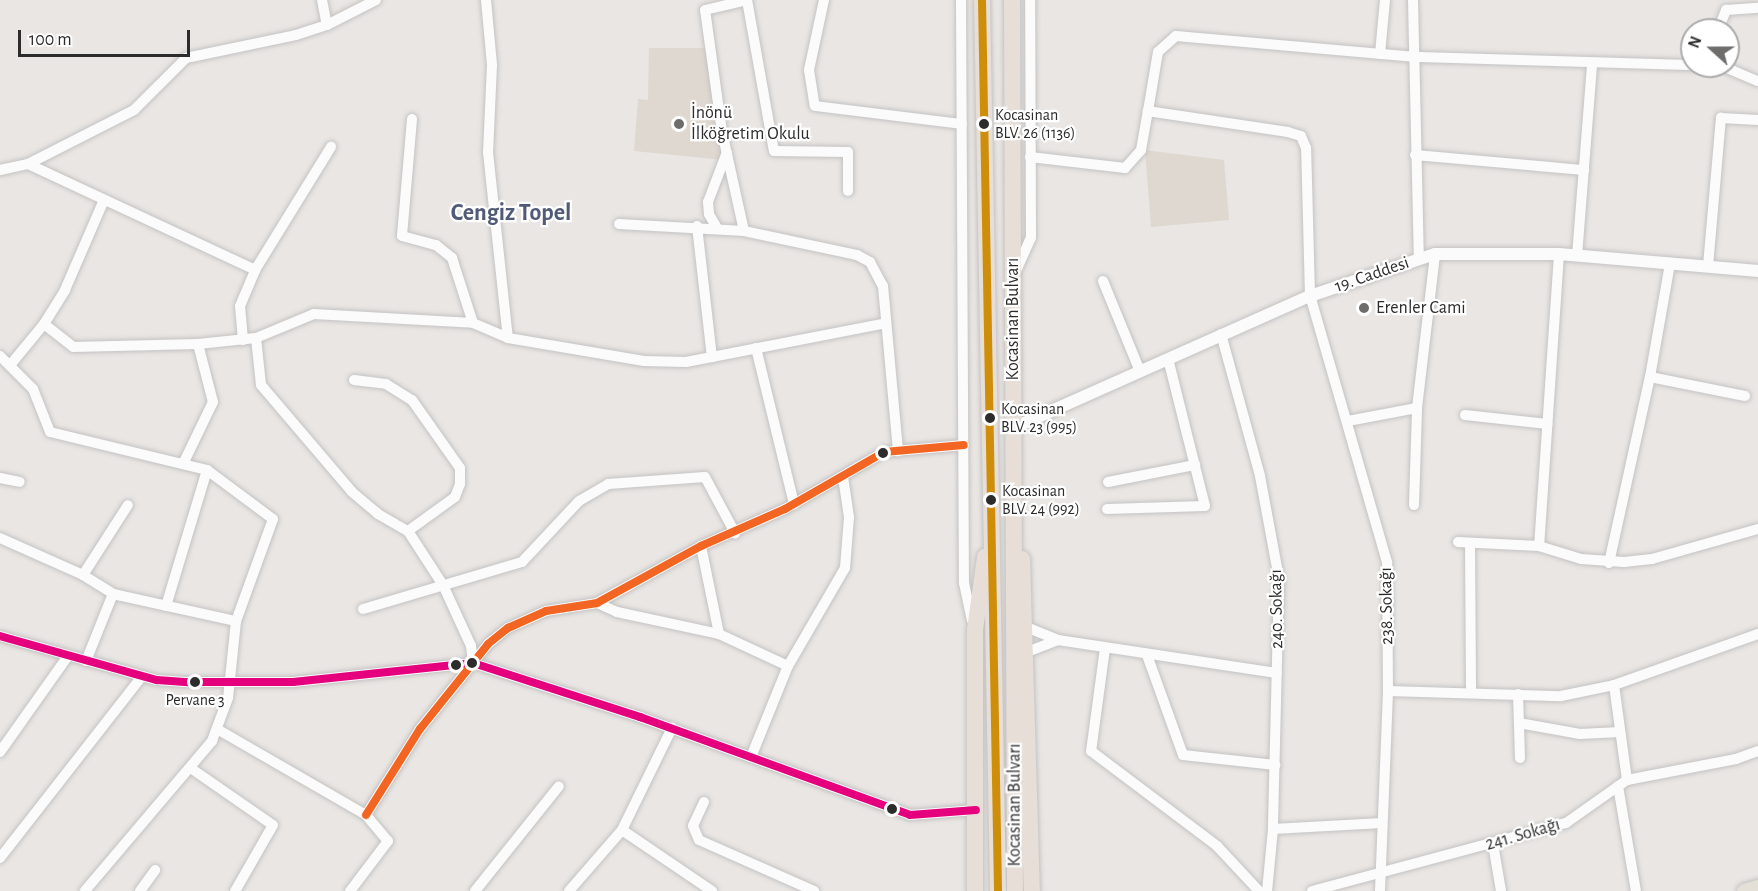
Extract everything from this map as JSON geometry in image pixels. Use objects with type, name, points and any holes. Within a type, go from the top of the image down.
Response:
[{"type":"highway","name":"Kocasinan Bulvarı","points":[[982,0],[998,891]]},
{"type":"highway","name":"Kocasinan Bulvarı","points":[[1012,0],[1016,891]]},
{"type":"highway","points":[[976,889],[975,630],[992,503]]},
{"type":"highway","points":[[1013,505],[1025,581],[1032,891]]},
{"type":"main road","points":[[1744,891],[1758,887]]},
{"type":"street","points":[[322,0],[327,25]]},
{"type":"street","points":[[0,170],[28,164],[134,110],[186,58],[264,44],[327,25],[376,0]]},
{"type":"street","points":[[486,0],[492,65],[488,152],[508,338]]},
{"type":"street","points":[[744,231],[727,152],[705,10],[747,0],[774,151],[848,152],[848,191]]},
{"type":"street","points":[[824,0],[809,70],[815,106],[962,124]]},
{"type":"street","points":[[961,0],[964,583],[975,630]]},
{"type":"street","points":[[1013,277],[1031,238],[1030,0]]},
{"type":"street","points":[[1380,54],[1385,0]]},
{"type":"street","points":[[1413,0],[1416,57],[1414,155],[1419,258]]},
{"type":"street","points":[[1723,18],[1726,10],[1758,8]]},
{"type":"street","points":[[1030,157],[1125,168],[1141,150],[1158,52],[1176,36],[1416,57],[1592,65],[1680,65]]},
{"type":"street","points":[[1577,256],[1592,65]]},
{"type":"street","points":[[1740,74],[1758,81]]},
{"type":"street","name":"238. Sokağı","points":[[1148,111],[1301,136],[1308,176],[1310,296],[1387,562],[1388,691],[1380,891]]},
{"type":"street","points":[[1708,266],[1721,118],[1758,120]]},
{"type":"street","points":[[412,119],[402,236],[436,245],[452,258],[472,323]]},
{"type":"street","points":[[243,340],[240,306],[255,270],[331,147]]},
{"type":"street","points":[[717,228],[711,219],[708,202],[727,152]]},
{"type":"street","points":[[1414,155],[1584,170]]},
{"type":"street","points":[[28,164],[255,270]]},
{"type":"street","points":[[10,364],[44,324],[75,272],[104,200]]},
{"type":"street","points":[[619,224],[697,226],[744,231],[857,255],[870,262],[882,279],[898,451]]},
{"type":"street","points":[[697,226],[712,357]]},
{"type":"street","points":[[1414,505],[1417,408],[1435,254]]},
{"type":"street","name":"19. Caddesi","points":[[1013,428],[1310,296],[1435,254],[1559,254],[1758,271]]},
{"type":"street","points":[[1539,546],[1559,254]]},
{"type":"street","points":[[1609,563],[1650,377],[1670,263]]},
{"type":"street","points":[[1103,281],[1140,371]]},
{"type":"street","points":[[44,324],[73,347],[198,344],[243,340],[256,338],[314,314],[472,323],[508,338],[644,361],[686,362],[886,323]]},
{"type":"street","name":"240. Sokağı","points":[[1221,334],[1257,466],[1279,579],[1273,829],[1267,891]]},
{"type":"street","points":[[256,338],[261,385],[352,492],[378,514],[408,531],[443,585],[471,646],[473,663]]},
{"type":"street","points":[[183,464],[213,402],[198,344]]},
{"type":"street","points":[[756,348],[794,504]]},
{"type":"street","points":[[0,357],[10,364],[39,399],[50,432],[207,470],[273,519],[236,621],[230,683],[217,729],[192,769],[166,792],[85,891]]},
{"type":"street","points":[[1107,509],[1205,506],[1168,358]]},
{"type":"street","points":[[1650,377],[1744,396]]},
{"type":"street","points":[[354,380],[386,384],[405,394],[460,468],[460,484],[455,497],[408,531]]},
{"type":"street","points":[[1348,421],[1417,408]]},
{"type":"street","points":[[1465,415],[1548,424]]},
{"type":"street","points":[[366,815],[420,729],[497,636],[519,621],[546,611],[597,603],[701,546],[735,533],[794,504],[884,452],[964,445]]},
{"type":"street","points":[[1108,482],[1195,465]]},
{"type":"street","points":[[166,606],[207,470]]},
{"type":"street","points":[[363,609],[522,562],[579,501],[608,484],[705,477],[735,533]]},
{"type":"street","points":[[751,757],[788,666],[845,568],[849,517],[843,477]]},
{"type":"street","points":[[0,478],[20,482]]},
{"type":"street","points":[[83,574],[129,505]]},
{"type":"street","points":[[1458,542],[1539,546],[1609,563],[1652,559],[1758,529]]},
{"type":"street","points":[[0,538],[83,574],[113,594],[236,621]]},
{"type":"street","points":[[1470,543],[1471,691]]},
{"type":"street","points":[[701,546],[719,634]]},
{"type":"street","points":[[86,661],[113,594]]},
{"type":"street","points":[[597,603],[617,612],[719,634],[788,666]]},
{"type":"street","points":[[1026,627],[1058,640],[1277,673]]},
{"type":"street","points":[[1388,691],[1471,691],[1561,696],[1614,685],[1758,634]]},
{"type":"street","points":[[2,640],[142,676],[230,683],[335,679],[473,663],[672,728],[910,815],[976,810]]},
{"type":"street","points":[[1027,652],[1058,640]]},
{"type":"street","points":[[1105,648],[1091,751],[1216,846],[1259,891]]},
{"type":"street","points":[[1147,655],[1183,755],[1275,765]]},
{"type":"street","points":[[0,752],[68,656]]},
{"type":"street","points":[[0,858],[142,676]]},
{"type":"street","points":[[1614,685],[1636,891]]},
{"type":"street","points":[[1518,694],[1520,758]]},
{"type":"street","points":[[1519,723],[1580,734],[1620,732]]},
{"type":"street","points":[[569,891],[622,830],[672,728]]},
{"type":"street","points":[[217,729],[366,815],[388,842],[350,891]]},
{"type":"street","name":"241. Sokağı","points":[[1312,891],[1380,876],[1566,823],[1623,783],[1736,759],[1758,751]]},
{"type":"street","points":[[192,769],[273,825],[235,891]]},
{"type":"street","points":[[475,891],[559,786]]},
{"type":"street","points":[[704,802],[693,826],[699,840],[807,889]]},
{"type":"street","points":[[1273,829],[1382,823]]},
{"type":"street","points":[[622,830],[712,891]]},
{"type":"street","points":[[1493,844],[1501,891]]},
{"type":"street","points":[[140,891],[155,870]]},
{"type":"shaded area","name":"İnönü İlköğretim Okulu","points":[[649,48],[710,48],[723,160],[634,151],[638,99],[648,100]]},
{"type":"shaded area","points":[[1145,150],[1224,160],[1229,220],[1151,227]]},
{"type":"transit line","points":[[982,0],[998,891]]},
{"type":"transit line","points":[[366,815],[420,729],[488,644],[508,628],[546,611],[597,603],[701,546],[785,509],[884,452],[964,445]]},
{"type":"transit line","points":[[0,636],[157,680],[188,682],[293,682],[473,663],[640,717],[910,815],[976,810]]},
{"type":"place","name":"İnönü İlköğretim Okulu","points":[[679,124]]},
{"type":"place","name":"Kocasinan BLV. 26 (1136)","points":[[984,124]]},
{"type":"place","name":"Erenler Cami","points":[[1364,308]]},
{"type":"place","name":"Kocasinan BLV. 23 (995)","points":[[990,418]]},
{"type":"place","name":"Kocasinan BLV. 24 (992)","points":[[991,500]]},
{"type":"place","name":"Pervane 3","points":[[195,682]]},
{"type":"district","name":"Cengiz Topel","points":[[511,214]]}]
